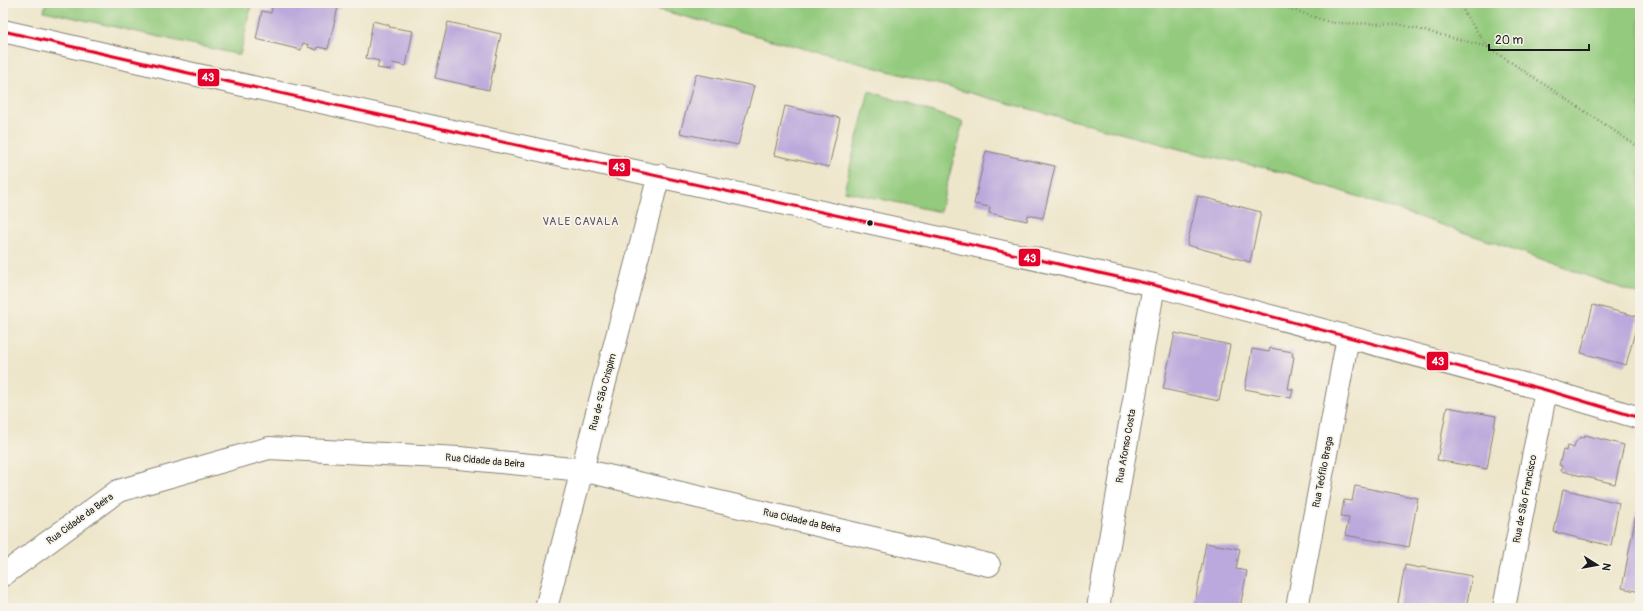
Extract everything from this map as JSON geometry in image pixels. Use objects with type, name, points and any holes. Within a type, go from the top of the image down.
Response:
[{"type":"street","points":[[3,31],[1154,285],[1546,390],[1640,418]]},
{"type":"street","name":"Rua de São Crispim","points":[[546,608],[659,175]]},
{"type":"street","name":"Rua Afonso Costa","points":[[1098,608],[1154,285]]},
{"type":"street","name":"Rua Teófilo Braga","points":[[1298,608],[1348,336]]},
{"type":"street","name":"Rua de São Francisco","points":[[1504,608],[1546,390]]},
{"type":"street","name":"Rua Cidade da Beira","points":[[3,575],[118,491],[270,448],[459,458],[582,470],[989,565]]},
{"type":"path","points":[[1273,3],[1332,23],[1398,24],[1488,47],[1640,148]]},
{"type":"path","points":[[1460,3],[1465,14],[1488,47]]},
{"type":"green space","points":[[46,3],[252,3],[240,55],[44,11]]},
{"type":"green space","points":[[634,3],[1640,3],[1640,295],[1519,251],[1288,173],[1187,151]]},
{"type":"green space","points":[[869,91],[963,122],[940,212],[844,191]]},
{"type":"building","points":[[273,3],[341,3],[340,8],[338,7],[328,49],[318,47],[317,50],[308,47],[309,45],[303,43],[301,50],[256,39],[262,11],[271,13]]},
{"type":"building","points":[[373,21],[389,25],[389,27],[413,31],[406,66],[392,63],[391,70],[377,68],[379,61],[366,58]]},
{"type":"building","points":[[448,22],[501,34],[489,90],[435,78]]},
{"type":"building","points":[[696,74],[754,86],[738,145],[680,133]]},
{"type":"building","points":[[785,106],[840,118],[829,167],[774,155]]},
{"type":"building","points":[[986,151],[1055,166],[1043,218],[1028,215],[1027,221],[989,213],[990,207],[974,204]]},
{"type":"building","points":[[1198,196],[1261,212],[1250,262],[1187,245]]},
{"type":"building","points":[[1593,305],[1639,317],[1626,365],[1581,353]]},
{"type":"building","points":[[1175,333],[1230,345],[1219,401],[1163,389]]},
{"type":"building","points":[[1270,348],[1293,352],[1292,356],[1294,357],[1288,389],[1293,389],[1291,398],[1245,389],[1252,349],[1269,352]]},
{"type":"building","points":[[1447,407],[1496,416],[1487,469],[1437,460]]},
{"type":"building","points":[[1585,435],[1624,445],[1615,484],[1561,471],[1562,466],[1559,465],[1563,450],[1566,451],[1567,446],[1574,448],[1575,443],[1581,437],[1584,438]]},
{"type":"building","points":[[1355,486],[1418,498],[1409,547],[1345,535],[1349,518],[1341,517],[1344,500],[1352,501]]},
{"type":"building","points":[[1563,489],[1619,503],[1611,546],[1554,532]]},
{"type":"building","points":[[1640,498],[1640,592],[1622,588]]},
{"type":"building","points":[[1206,543],[1240,549],[1236,569],[1247,571],[1240,608],[1194,608]]},
{"type":"building","points":[[1405,565],[1472,576],[1466,608],[1397,608]]},
{"type":"transit line","name":"43","points":[[3,31],[1154,285],[1546,390],[1640,418]]},
{"type":"district","name":"VALE CAVALA","points":[[581,221]]}]
